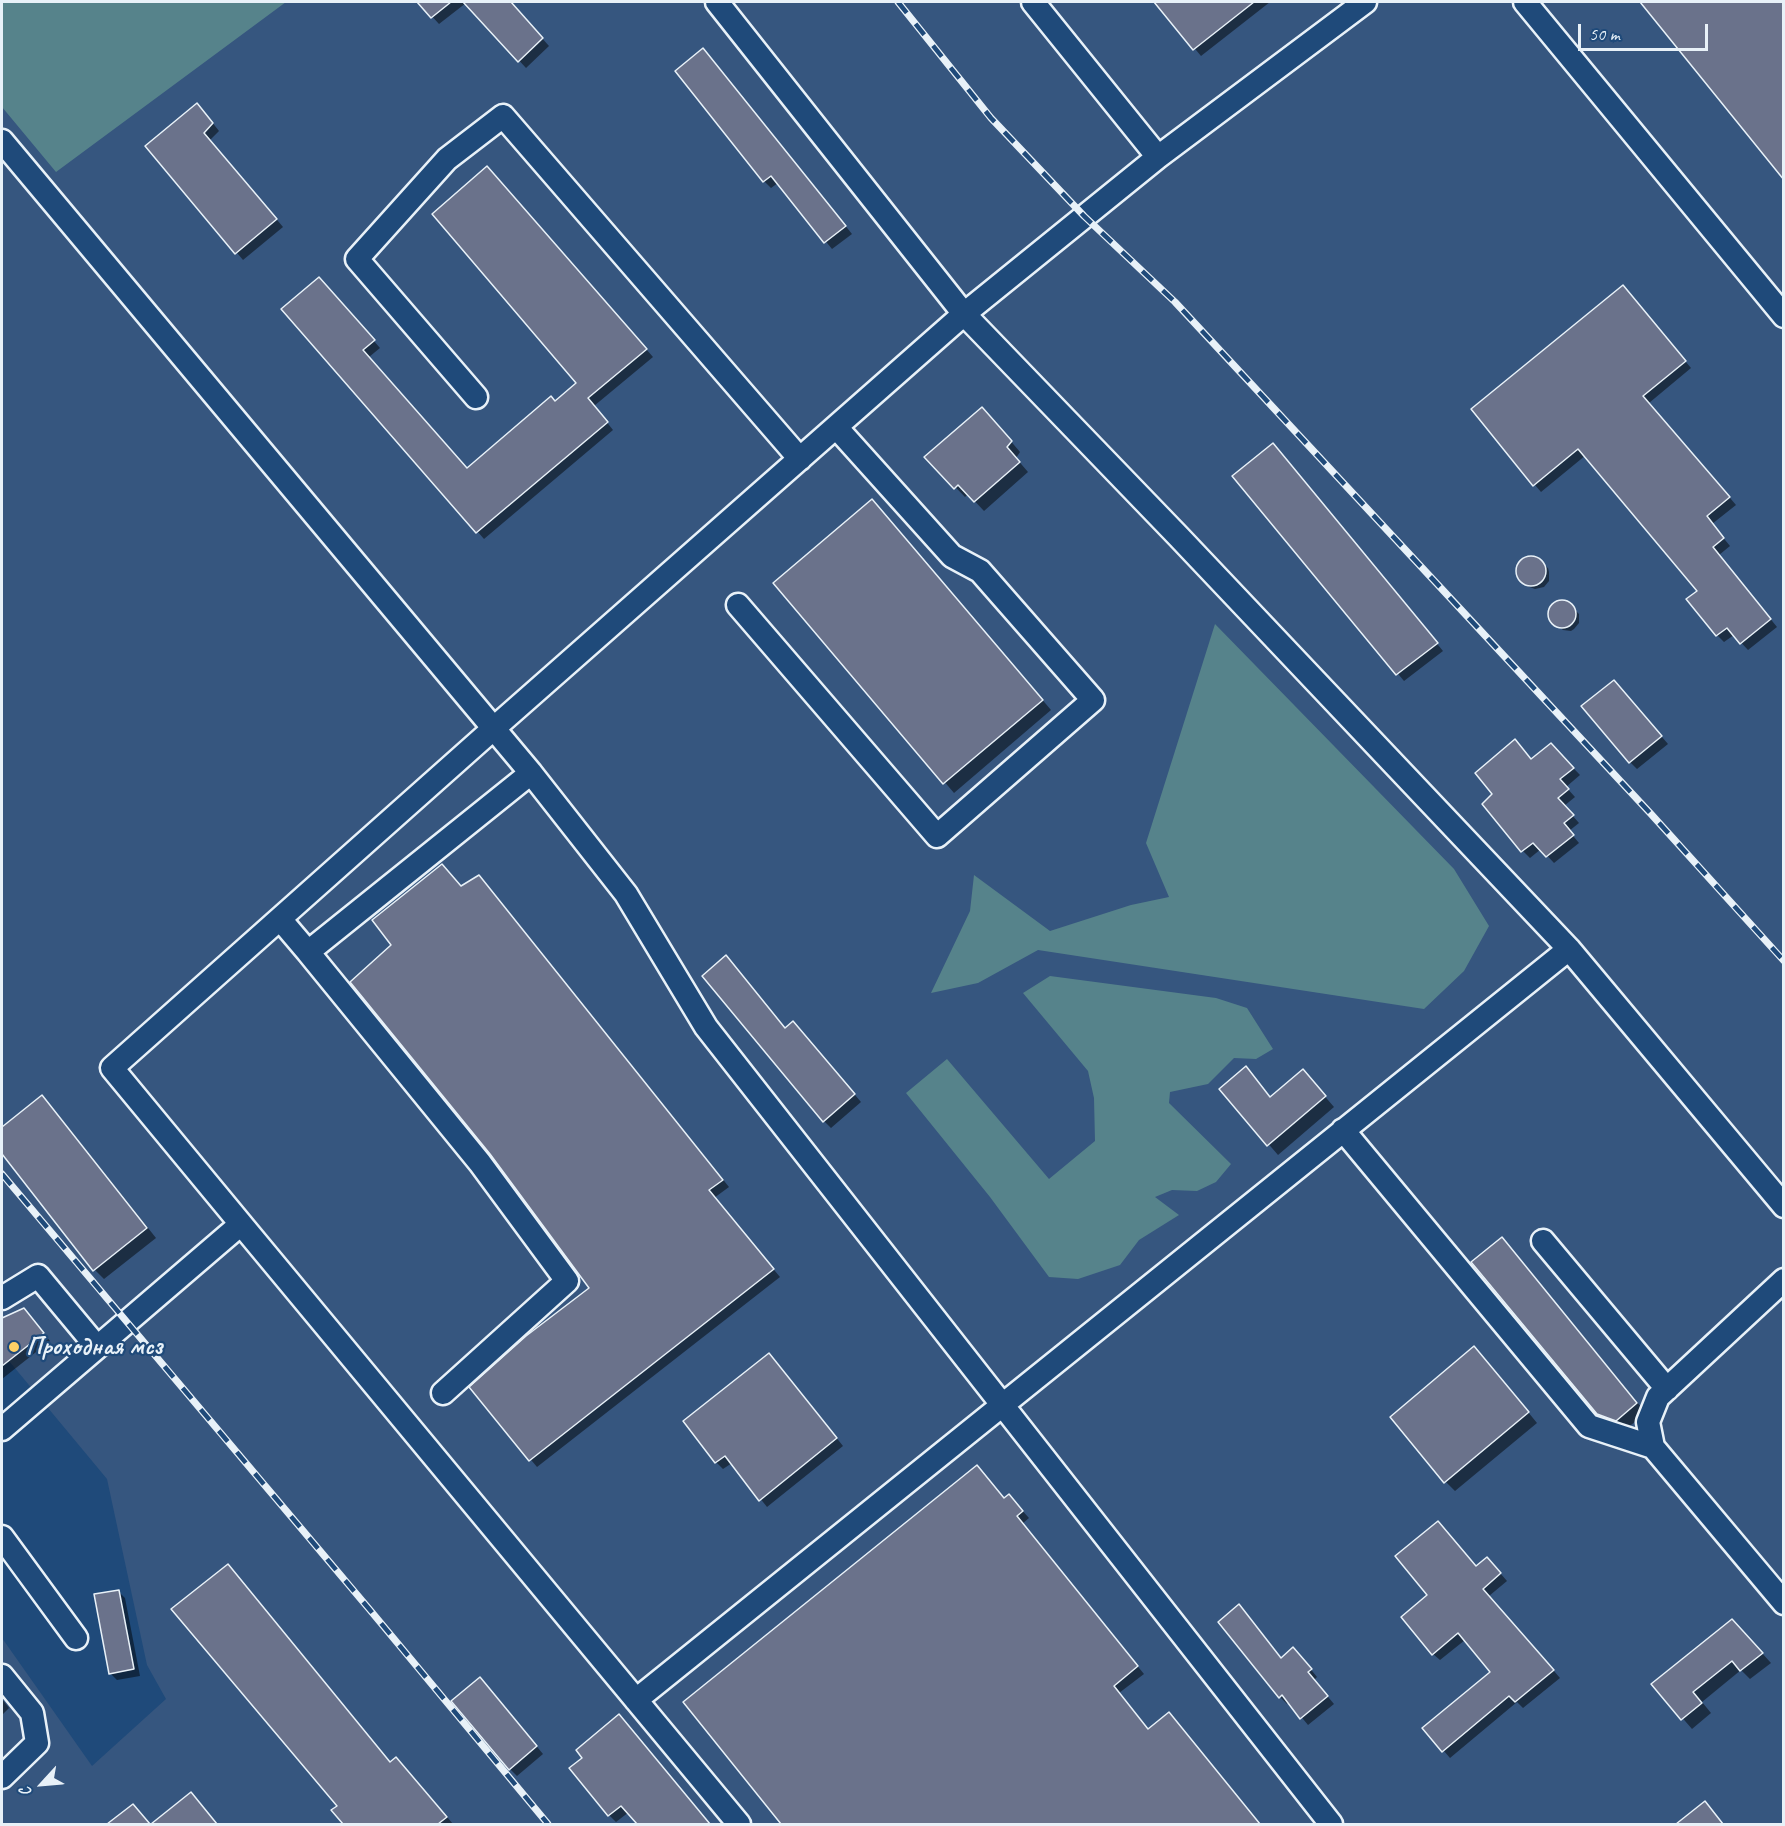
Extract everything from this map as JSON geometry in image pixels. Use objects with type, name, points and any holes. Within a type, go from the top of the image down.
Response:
[{"type":"street","points":[[717,2],[964,314],[1179,537],[1569,949],[1784,1206]]},
{"type":"street","points":[[1033,2],[1158,157]]},
{"type":"street","points":[[739,1824],[112,1068],[964,314],[1158,157],[1365,2]]},
{"type":"street","points":[[1525,2],[1784,316]]},
{"type":"street","points":[[476,397],[357,259],[447,159],[503,116],[800,459]]},
{"type":"street","points":[[2,141],[531,773],[626,894],[706,1027],[1331,1824]]},
{"type":"street","points":[[738,605],[937,836],[1093,700],[980,571],[952,556],[836,427]]},
{"type":"street","points":[[308,951],[531,773]]},
{"type":"street","points":[[280,919],[480,1163],[567,1281],[442,1393]]},
{"type":"street","points":[[636,1700],[1569,949]]},
{"type":"street","points":[[1343,1130],[1589,1426],[1653,1447]]},
{"type":"street","points":[[2,1429],[241,1224]]},
{"type":"street","points":[[1543,1241],[1667,1389]]},
{"type":"street","points":[[2,1298],[38,1276],[97,1347]]},
{"type":"street","points":[[1784,1280],[1658,1397],[1648,1422],[1653,1447],[1784,1603]]},
{"type":"street","points":[[2,1537],[76,1638]]},
{"type":"street","points":[[2,1676],[32,1713],[37,1743],[2,1777]]},
{"type":"shaded area","points":[[2,2],[1783,2],[1783,1824],[2,1824],[2,1638],[92,1766],[166,1699],[147,1665],[107,1479],[9,1361],[2,1366]]},
{"type":"green space","points":[[2,2],[286,2],[56,172],[2,107]]},
{"type":"green space","points":[[1215,624],[1454,869],[1489,926],[1464,971],[1424,1009],[1038,950],[978,983],[931,993],[970,911],[974,875],[1050,931],[1131,905],[1169,897],[1146,843]]},
{"type":"green space","points":[[1050,976],[1216,998],[1247,1008],[1273,1049],[1256,1059],[1234,1058],[1208,1084],[1170,1092],[1169,1103],[1231,1164],[1216,1182],[1197,1191],[1172,1190],[1155,1197],[1179,1215],[1139,1240],[1120,1265],[1078,1279],[1049,1277],[990,1197],[906,1093],[947,1059],[1049,1179],[1095,1141],[1094,1098],[1088,1071],[1023,993]]},
{"type":"building","points":[[417,2],[451,2],[431,18]]},
{"type":"building","points":[[463,2],[511,2],[543,38],[518,62]]},
{"type":"building","points":[[1154,2],[1254,2],[1193,50]]},
{"type":"building","points":[[1640,2],[1784,2],[1784,180]]},
{"type":"building","points":[[703,48],[846,226],[824,243],[771,176],[763,182],[675,71]]},
{"type":"building","points":[[197,103],[213,123],[204,133],[277,219],[235,254],[145,146]]},
{"type":"building","points":[[487,166],[647,349],[588,398],[608,422],[476,533],[281,309],[319,277],[375,340],[363,350],[467,468],[551,396],[555,401],[576,383],[432,214]]},
{"type":"building","points":[[1623,285],[1686,361],[1643,396],[1730,497],[1707,516],[1724,538],[1713,547],[1771,619],[1740,644],[1727,628],[1716,636],[1686,599],[1697,591],[1578,449],[1533,486],[1471,409]]},
{"type":"building","points":[[982,407],[1012,441],[1007,447],[1020,462],[974,502],[958,485],[954,489],[924,457]]},
{"type":"building","points":[[1273,443],[1438,643],[1396,675],[1232,476]]},
{"type":"building","points":[[872,499],[1043,700],[943,784],[773,583]]},
{"type":"building","points":[[1531,556],[1537,557],[1545,565],[1545,577],[1537,585],[1531,586],[1525,585],[1517,577],[1516,571],[1517,565],[1525,557]]},
{"type":"building","points":[[1562,600],[1572,604],[1576,614],[1572,624],[1562,628],[1552,624],[1548,614],[1552,604]]},
{"type":"building","points":[[1614,680],[1662,736],[1629,763],[1581,706]]},
{"type":"building","points":[[1515,739],[1531,759],[1551,743],[1574,768],[1560,779],[1569,789],[1558,798],[1574,815],[1564,823],[1574,835],[1546,857],[1533,843],[1521,852],[1482,804],[1492,794],[1475,773]]},
{"type":"building","points":[[442,864],[461,886],[479,875],[723,1180],[709,1190],[774,1269],[529,1461],[469,1387],[526,1336],[589,1288],[490,1154],[350,982],[391,945],[372,920]]},
{"type":"building","points":[[726,955],[785,1028],[793,1021],[855,1094],[823,1122],[702,976]]},
{"type":"building","points":[[1246,1066],[1270,1097],[1303,1069],[1326,1096],[1267,1146],[1219,1089]]},
{"type":"building","points":[[42,1095],[147,1228],[93,1271],[2,1154],[2,1127]]},
{"type":"building","points":[[1502,1237],[1637,1403],[1616,1421],[1597,1414],[1471,1262]]},
{"type":"building","name":"Проходная мсз","points":[[24,1308],[44,1333],[2,1366],[2,1318]]},
{"type":"building","points":[[1474,1346],[1529,1412],[1444,1483],[1390,1417]]},
{"type":"building","points":[[769,1353],[837,1438],[759,1501],[725,1456],[715,1463],[683,1421]]},
{"type":"building","points":[[977,1465],[1004,1498],[1009,1494],[1023,1511],[1017,1516],[1138,1666],[1114,1686],[1148,1729],[1169,1712],[1260,1824],[781,1824],[683,1702]]},
{"type":"building","points":[[1438,1521],[1476,1566],[1487,1557],[1501,1573],[1483,1589],[1554,1670],[1515,1702],[1509,1696],[1442,1752],[1422,1728],[1490,1672],[1458,1633],[1432,1655],[1401,1617],[1427,1595],[1395,1556]]},
{"type":"building","points":[[228,1564],[390,1762],[396,1757],[447,1817],[438,1824],[343,1824],[331,1810],[337,1806],[171,1609]]},
{"type":"building","points":[[119,1590],[134,1669],[109,1674],[94,1594]]},
{"type":"building","points":[[1239,1604],[1281,1658],[1293,1647],[1312,1669],[1308,1672],[1328,1696],[1300,1719],[1282,1695],[1279,1698],[1218,1622]]},
{"type":"building","points":[[1732,1619],[1763,1653],[1740,1671],[1732,1661],[1693,1692],[1702,1703],[1681,1720],[1651,1684]]},
{"type":"building","points":[[480,1677],[537,1746],[509,1770],[451,1701]]},
{"type":"building","points":[[619,1714],[710,1824],[637,1824],[621,1806],[608,1816],[569,1768],[582,1758],[576,1750]]},
{"type":"building","points":[[191,1792],[217,1824],[151,1824]]},
{"type":"building","points":[[1705,1801],[1723,1824],[1676,1824]]},
{"type":"building","points":[[133,1804],[150,1824],[107,1824]]},
{"type":"railway","points":[[898,2],[991,118],[1084,216],[1175,302],[1651,814],[1784,961]]},
{"type":"railway","points":[[2,1174],[548,1824]]},
{"type":"place","name":"Проходная мсз","points":[[14,1347]]}]
